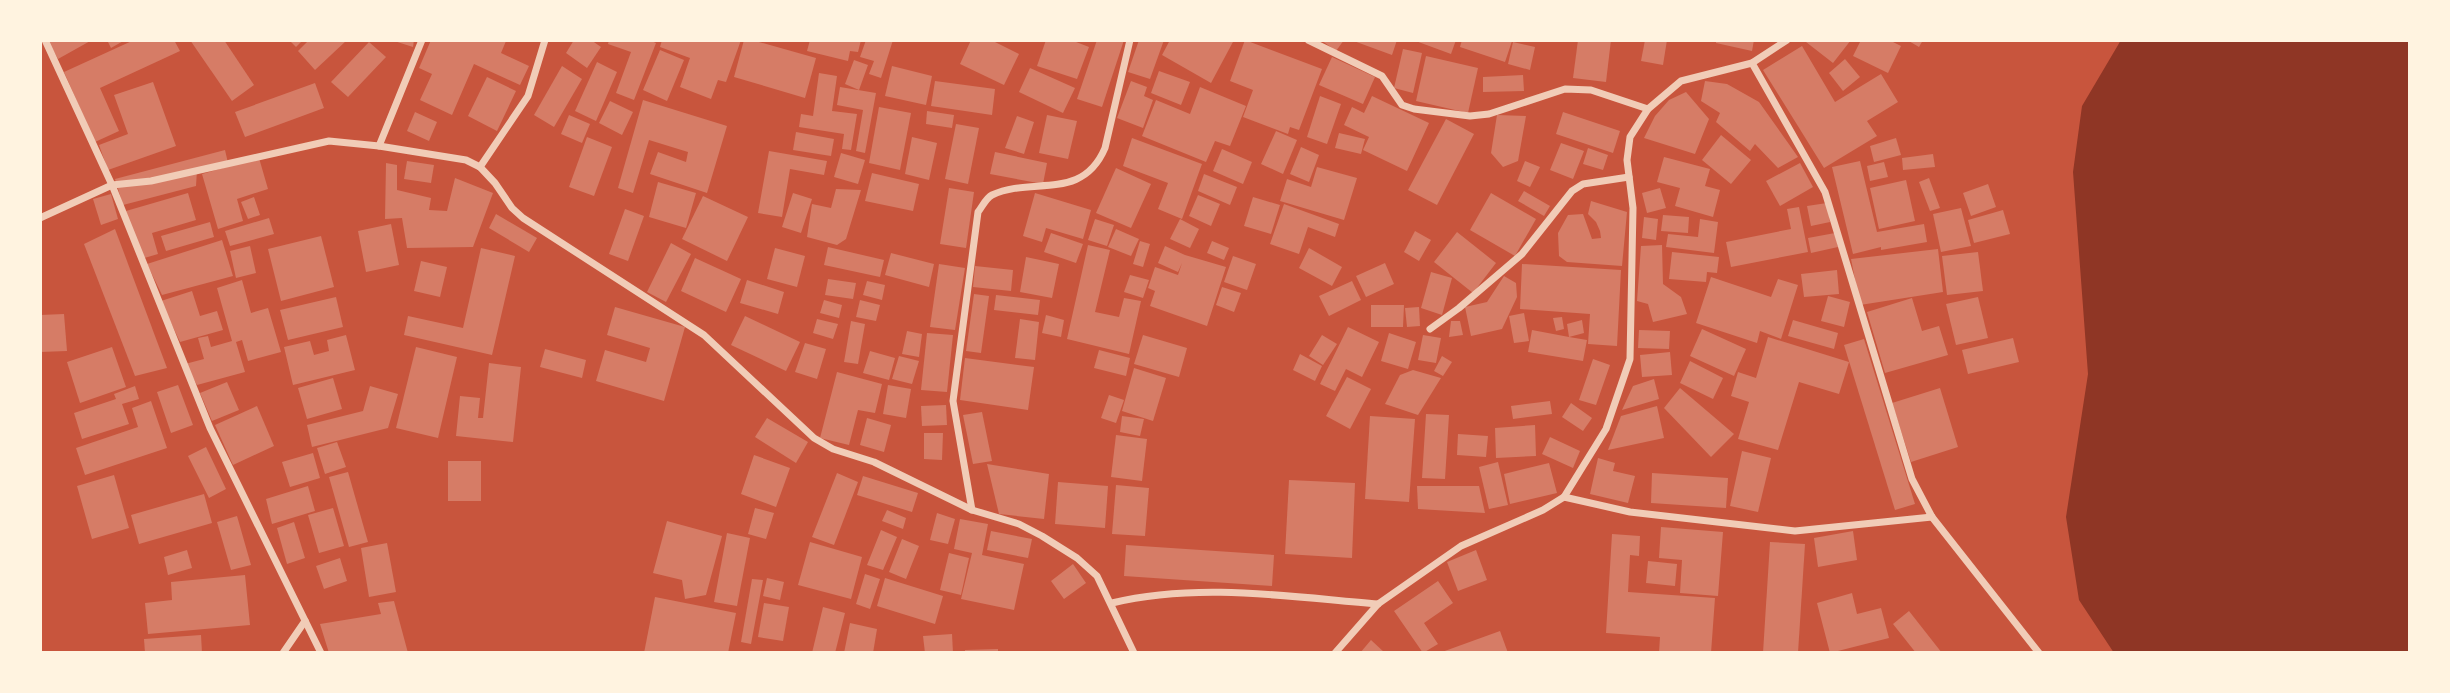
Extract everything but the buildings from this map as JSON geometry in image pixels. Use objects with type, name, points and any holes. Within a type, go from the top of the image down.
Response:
[{"type":"street","points":[[45,40],[112,185],[210,428],[321,653]]},
{"type":"street","points":[[379,146],[422,40]]},
{"type":"street","points":[[480,167],[528,96],[545,40]]},
{"type":"street","points":[[972,510],[953,401],[978,212],[990,196],[1071,181],[1080,178],[1099,160],[1105,148],[1130,40]]},
{"type":"street","points":[[1307,40],[1382,76],[1402,105],[1414,109],[1480,115],[1565,89],[1578,88],[1648,109]]},
{"type":"street","points":[[1335,653],[1378,604],[1461,546],[1543,510],[1564,497],[1606,429],[1630,359],[1633,208],[1627,160],[1630,137],[1648,109],[1681,80],[1752,63],[1787,40]]},
{"type":"street","points":[[1752,63],[1825,192],[1912,479],[1933,517],[2039,653]]},
{"type":"street","points":[[40,218],[112,185],[151,181],[329,141],[467,160],[480,167],[523,218],[704,335],[814,438],[833,449],[874,462],[972,510],[1018,524],[1077,558],[1097,576],[1134,653]]},
{"type":"street","points":[[1430,329],[1522,254],[1572,191],[1583,184],[1629,177]]},
{"type":"street","points":[[1564,497],[1630,512],[1795,531],[1933,517]]},
{"type":"street","points":[[1112,603],[1141,596],[1227,592],[1378,604]]},
{"type":"street","points":[[283,653],[305,621]]},
{"type":"shaded area","points":[[2121,40],[2410,40],[2410,653],[2114,653],[2079,600],[2066,517],[2088,374],[2073,172],[2082,106]]}]
